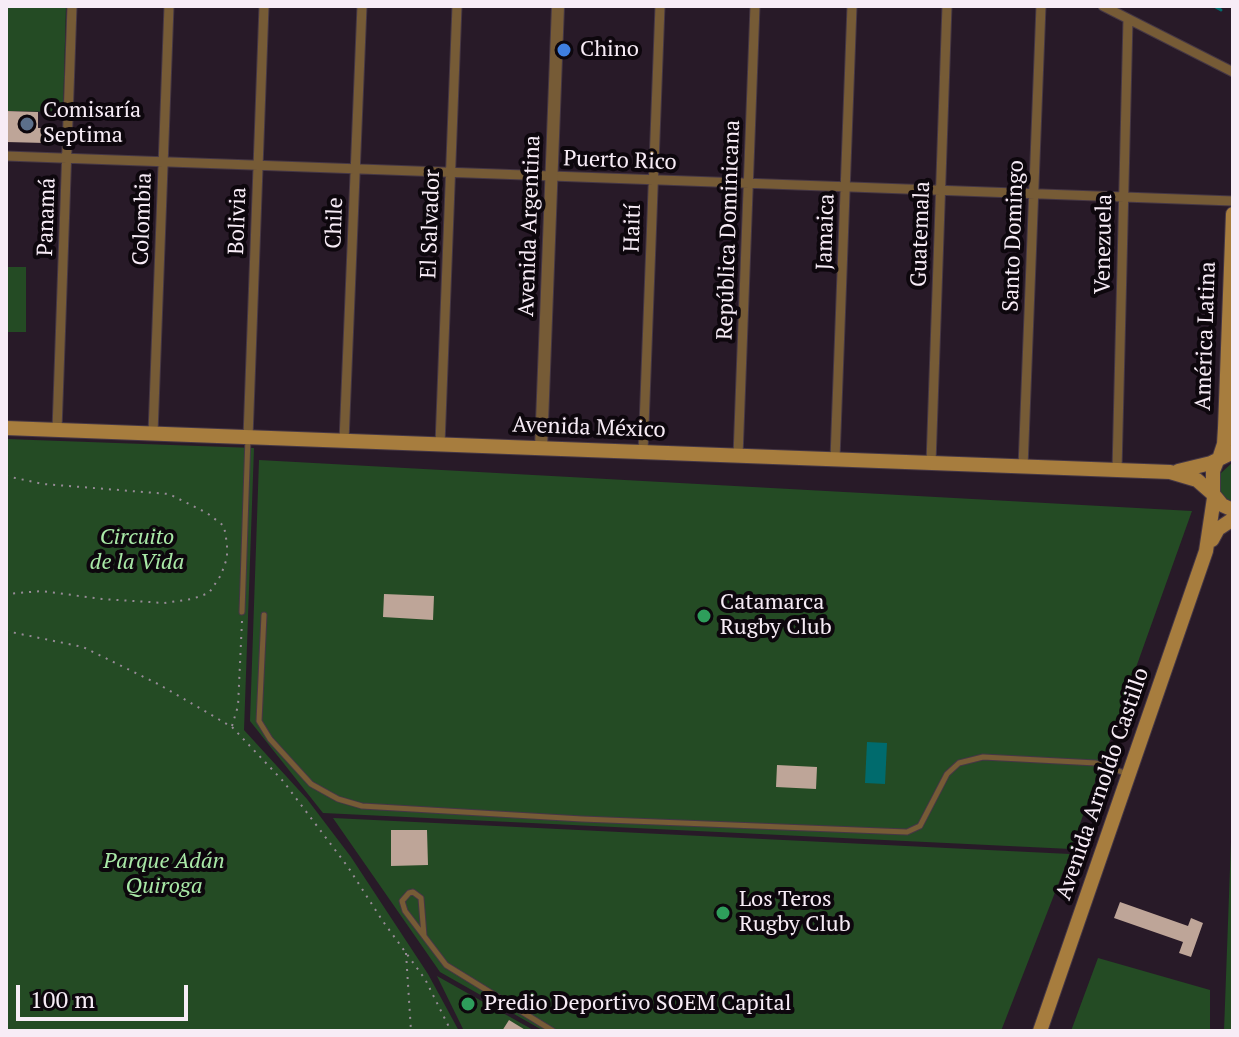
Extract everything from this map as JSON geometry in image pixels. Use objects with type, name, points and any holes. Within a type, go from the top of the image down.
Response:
[{"type":"main road","name":"América Latina","points":[[1214,496],[1213,471],[1224,444],[1233,214]]},
{"type":"main road","name":"Avenida México","points":[[6,428],[1170,472],[1197,480],[1222,505],[1233,510]]},
{"type":"main road","name":"Avenida México","points":[[1170,472],[1218,460],[1233,452]]},
{"type":"main road","name":"Avenida Arnoldo Castillo","points":[[1206,551],[1214,496]]},
{"type":"main road","name":"Avenida Arnoldo Castillo","points":[[1040,1031],[1206,551],[1218,529],[1233,519]]},
{"type":"street","name":"Panamá","points":[[57,430],[72,6]]},
{"type":"street","name":"Colombia","points":[[153,433],[169,6]]},
{"type":"street","name":"Bolivia","points":[[248,437],[264,6]]},
{"type":"street","name":"Chile","points":[[344,441],[362,6]]},
{"type":"street","name":"El Salvador","points":[[440,444],[457,6]]},
{"type":"street","name":"Avenida Argentina","points":[[541,448],[558,6]]},
{"type":"street","name":"Haití","points":[[643,452],[660,6]]},
{"type":"street","name":"República Dominicana","points":[[738,456],[755,6]]},
{"type":"street","name":"Jamaica","points":[[835,459],[852,6]]},
{"type":"street","name":"Guatemala","points":[[931,463],[947,6]]},
{"type":"street","name":"Santo Domingo","points":[[1023,467],[1041,6]]},
{"type":"street","points":[[1103,6],[1233,72]]},
{"type":"street","name":"Venezuela","points":[[1117,470],[1128,19]]},
{"type":"street","name":"Puerto Rico","points":[[6,156],[1233,201]]},
{"type":"lane","points":[[242,612],[248,437]]},
{"type":"lane","points":[[264,615],[259,721],[270,739],[311,784],[338,799],[362,806],[582,819],[907,832],[920,826],[947,774],[959,763],[983,757],[1096,763],[1130,775]]},
{"type":"lane","points":[[424,936],[421,898],[413,892],[409,893],[404,896],[402,906],[424,936],[446,965],[553,1031]]},
{"type":"path","points":[[6,476],[97,490],[169,494],[207,513],[224,526],[227,558],[221,575],[209,593],[192,599],[164,603],[42,591],[6,594]]},
{"type":"path","points":[[232,727],[238,706],[242,612]]},
{"type":"path","points":[[6,631],[83,647],[160,685],[232,727],[312,816],[425,979],[451,1031]]},
{"type":"path","points":[[406,953],[411,1031]]},
{"type":"green space","points":[[6,6],[66,6],[63,112],[6,111]]},
{"type":"green space","points":[[6,267],[26,267],[26,332],[6,332]]},
{"type":"green space","name":"Parque Adán Quiroga","points":[[6,439],[254,448],[244,730],[307,799],[351,857],[428,974],[459,1031],[6,1031]]},
{"type":"green space","name":"Catamarca Rugby Club","points":[[259,460],[1192,511],[1071,849],[323,813],[250,721]]},
{"type":"green space","points":[[1233,462],[1233,504],[1222,498],[1219,481],[1221,473]]},
{"type":"green space","points":[[1233,811],[1233,1031],[1224,1031],[1232,814]]},
{"type":"green space","name":"Los Teros Rugby Club","points":[[333,818],[1070,854],[1001,1031],[544,1031],[440,972]]},
{"type":"green space","points":[[1098,958],[1210,990],[1210,1031],[1071,1031]]},
{"type":"green space","name":"Predio Deportivo SOEM Capital","points":[[437,976],[535,1031],[464,1031]]},
{"type":"shaded area","points":[[867,742],[887,743],[885,784],[865,783]]},
{"type":"building","name":"Comisaría Septima","points":[[6,111],[38,112],[38,128],[45,128],[45,143],[6,142]]},
{"type":"building","points":[[384,594],[434,596],[433,620],[383,617]]},
{"type":"building","points":[[777,765],[817,767],[816,789],[776,787]]},
{"type":"building","points":[[391,830],[427,830],[428,865],[391,866]]},
{"type":"building","points":[[1120,902],[1188,926],[1191,918],[1203,923],[1191,957],[1179,953],[1183,942],[1114,918]]},
{"type":"building","points":[[509,1020],[527,1031],[502,1031]]},
{"type":"waterway","points":[[1214,6],[1221,10]]},
{"type":"place","name":"Chino","points":[[564,50]]},
{"type":"place","name":"Comisaría Septima","points":[[27,124]]},
{"type":"place","name":"Catamarca Rugby Club","points":[[704,616]]},
{"type":"place","name":"Los Teros Rugby Club","points":[[723,913]]},
{"type":"place","name":"Predio Deportivo SOEM Capital","points":[[468,1004]]},
{"type":"park label","name":"Circuito de la Vida","points":[[137,550]]}]
